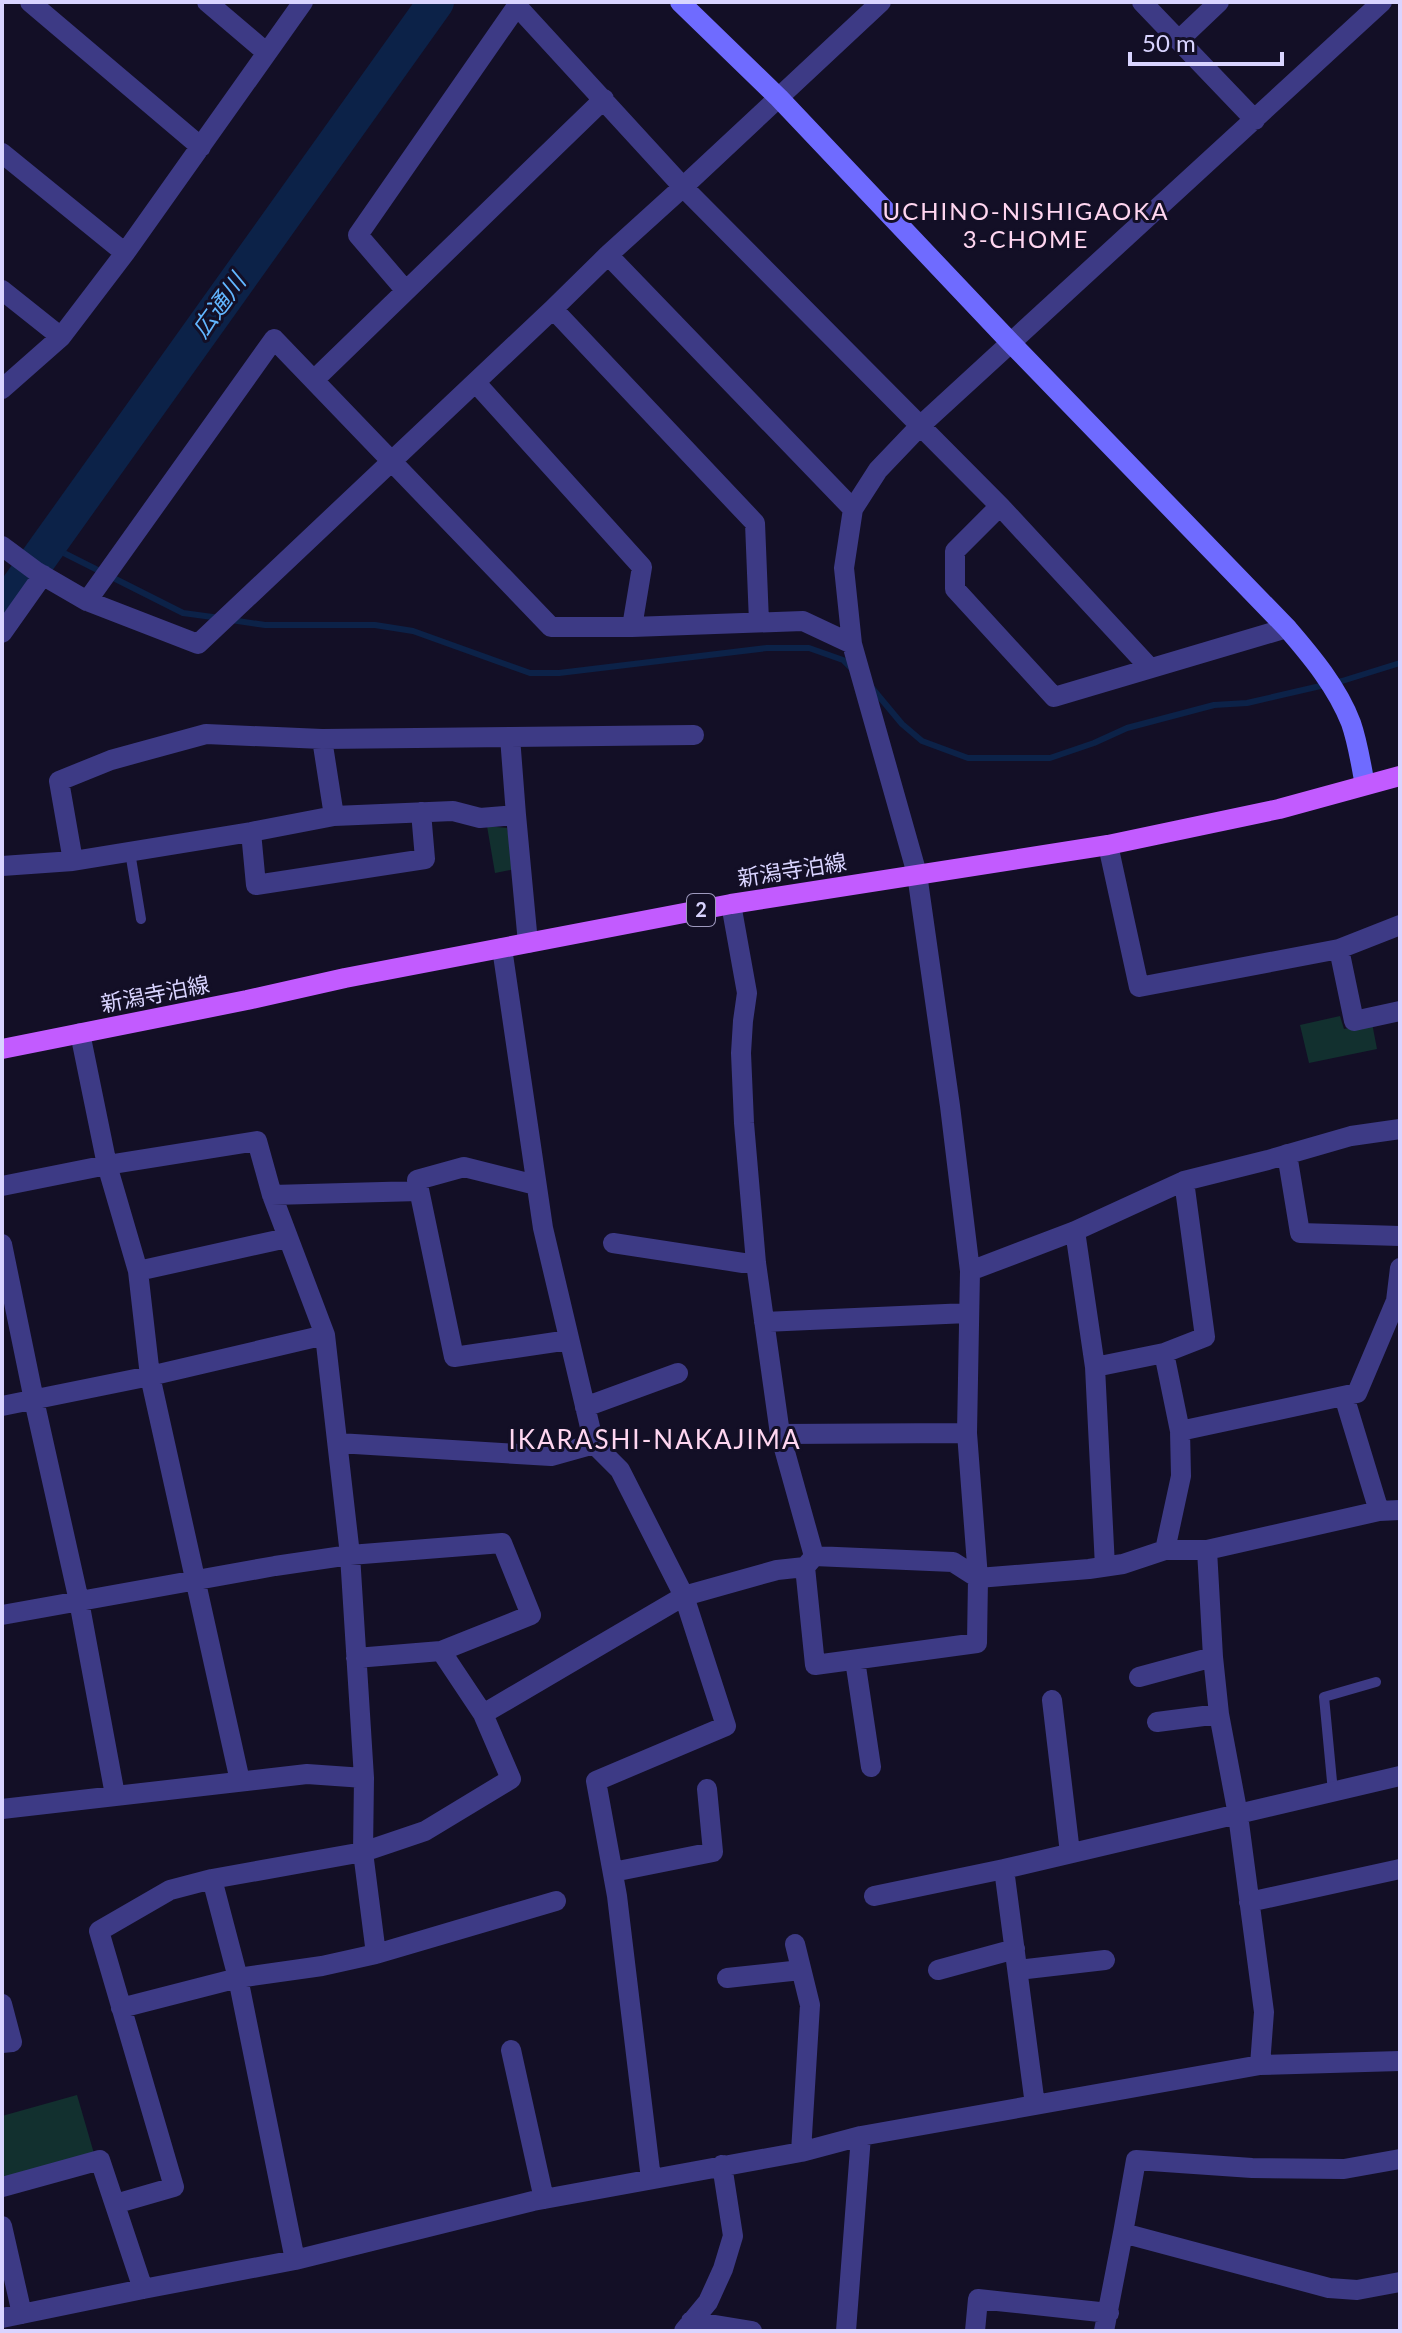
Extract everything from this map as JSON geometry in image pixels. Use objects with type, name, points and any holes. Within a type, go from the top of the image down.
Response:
[{"type":"main road","name":"新潟寺泊線","points":[[2,1049],[731,904],[1108,845],[1279,809],[1400,776]]},
{"type":"street","points":[[30,2],[201,147]]},
{"type":"street","points":[[207,2],[267,53]]},
{"type":"street","points":[[2,389],[61,337],[125,253],[303,2]]},
{"type":"street","points":[[680,2],[779,98],[1287,628],[1338,695],[1351,724],[1365,785]]},
{"type":"street","points":[[2,546],[40,574],[87,601],[198,644],[608,255],[881,2]]},
{"type":"street","points":[[1142,2],[1255,120]]},
{"type":"street","points":[[1179,40],[1219,2]]},
{"type":"street","points":[[731,904],[747,993],[742,1067],[756,1263],[780,1434],[810,1562],[815,1665],[977,1643],[978,1578],[967,1433],[970,1271],[917,874],[852,644],[844,568],[853,509],[878,470],[920,426],[1382,2]]},
{"type":"street","points":[[406,291],[358,235],[517,6],[683,187],[1000,506],[1150,668]]},
{"type":"street","points":[[314,380],[604,99]]},
{"type":"street","points":[[2,153],[125,253]]},
{"type":"street","points":[[608,255],[853,509]]},
{"type":"street","points":[[2,290],[61,337]]},
{"type":"street","points":[[553,309],[755,523],[759,622]]},
{"type":"street","points":[[87,601],[274,339],[551,627],[803,621],[852,644]]},
{"type":"street","points":[[476,383],[642,567],[632,627]]},
{"type":"street","points":[[1000,506],[955,551],[955,589],[1054,697],[1287,628]]},
{"type":"street","points":[[2,633],[40,574]]},
{"type":"street","points":[[73,861],[59,781],[111,760],[206,734],[322,739],[694,735]]},
{"type":"street","points":[[510,737],[528,943]]},
{"type":"street","points":[[322,739],[334,816]]},
{"type":"street","points":[[2,866],[73,861],[334,816],[453,811],[480,818],[516,815]]},
{"type":"street","points":[[251,832],[256,885],[425,859],[421,812]]},
{"type":"street","points":[[1108,845],[1139,987],[1339,949],[1400,925]]},
{"type":"street","points":[[502,948],[543,1228],[594,1444],[620,1470],[684,1596],[726,1726],[596,1781],[613,1872],[651,2179]]},
{"type":"street","points":[[1339,949],[1354,1021],[1400,1011]]},
{"type":"street","points":[[80,1033],[107,1165],[138,1271],[150,1376],[240,1781]]},
{"type":"street","points":[[970,1271],[1075,1231],[1184,1181],[1351,1136],[1400,1129]]},
{"type":"street","points":[[2,1186],[107,1165],[257,1141],[287,1238],[325,1335],[350,1555],[364,1778],[363,1852],[376,1954]]},
{"type":"street","points":[[1287,1154],[1300,1233],[1400,1236]]},
{"type":"street","points":[[536,1185],[464,1167],[417,1180],[454,1357],[569,1340]]},
{"type":"street","points":[[1095,1367],[1164,1353],[1205,1337],[1184,1181]]},
{"type":"street","points":[[272,1195],[419,1191]]},
{"type":"street","points":[[1075,1231],[1095,1367],[1105,1567]]},
{"type":"street","points":[[138,1271],[287,1238]]},
{"type":"street","points":[[613,1243],[756,1263]]},
{"type":"street","points":[[2,1244],[79,1601],[115,1795]]},
{"type":"street","points":[[1180,1431],[1357,1393],[1396,1301],[1400,1268]]},
{"type":"street","points":[[764,1322],[968,1313]]},
{"type":"street","points":[[2,1406],[150,1376],[325,1335]]},
{"type":"street","points":[[1164,1353],[1180,1431],[1181,1476],[1165,1550]]},
{"type":"street","points":[[585,1407],[678,1373]]},
{"type":"street","points":[[483,1714],[684,1596],[810,1562],[953,1562],[978,1578],[1105,1567],[1165,1550],[1207,1550],[1390,1511],[1344,1396]]},
{"type":"street","points":[[780,1434],[967,1433]]},
{"type":"street","points":[[338,1443],[551,1456],[594,1444]]},
{"type":"street","points":[[2,1615],[350,1555],[502,1543],[531,1615],[441,1651],[356,1658]]},
{"type":"street","points":[[1207,1550],[1219,1714],[1238,1815],[1264,2012],[1260,2065]]},
{"type":"street","points":[[115,2204],[174,2187],[99,1931],[170,1890],[212,1879],[363,1852],[425,1831],[511,1779],[483,1714],[441,1651]]},
{"type":"street","points":[[1139,1677],[1213,1657]]},
{"type":"street","points":[[855,1660],[871,1767]]},
{"type":"street","points":[[1052,1700],[1070,1853]]},
{"type":"street","points":[[1157,1722],[1219,1714]]},
{"type":"street","points":[[2,1809],[307,1774],[364,1778]]},
{"type":"street","points":[[874,1896],[1004,1869],[1400,1776]]},
{"type":"street","points":[[613,1872],[713,1852],[707,1789]]},
{"type":"street","points":[[1004,1869],[1035,2105]]},
{"type":"street","points":[[1249,1902],[1400,1869]]},
{"type":"street","points":[[212,1879],[238,1978],[295,2260]]},
{"type":"street","points":[[121,2008],[238,1978],[322,1966],[376,1954],[556,1901]]},
{"type":"street","points":[[795,1944],[810,2005],[801,2152]]},
{"type":"street","points":[[938,1970],[1015,1949]]},
{"type":"street","points":[[1018,1970],[1105,1960]]},
{"type":"street","points":[[727,1978],[801,1970]]},
{"type":"street","points":[[2,2004],[12,2042],[2,2043]]},
{"type":"street","points":[[511,2050],[544,2199]]},
{"type":"street","points":[[2,2226],[12,2316],[295,2260],[544,2199],[801,2152],[861,2136],[1260,2065],[1399,2063]]},
{"type":"street","points":[[846,2331],[861,2136]]},
{"type":"street","points":[[975,2331],[978,2299],[1108,2326],[1136,2160],[1252,2168],[1344,2169],[1400,2159]]},
{"type":"street","points":[[2,2187],[100,2160],[143,2289]]},
{"type":"street","points":[[688,2326],[708,2302],[733,2236],[722,2165]]},
{"type":"street","points":[[1123,2233],[1329,2288],[1357,2290],[1400,2282]]},
{"type":"street","points":[[688,2326],[752,2331]]},
{"type":"lane","points":[[130,852],[141,919]]},
{"type":"lane","points":[[1333,1792],[1324,1697],[1376,1682]]},
{"type":"green space","points":[[487,826],[507,828],[515,869],[495,873]]},
{"type":"green space","points":[[1340,1016],[1344,1029],[1372,1023],[1377,1049],[1309,1063],[1300,1025]]},
{"type":"green space","points":[[77,2095],[95,2157],[2,2182],[2,2116]]},
{"type":"waterway","name":"広通川","points":[[2,610],[436,2]]},
{"type":"waterway","points":[[48,545],[183,613],[220,618]]},
{"type":"waterway","points":[[231,620],[265,625],[375,625],[413,631],[530,673],[559,673],[767,648],[809,648],[843,660],[852,669]]},
{"type":"waterway","points":[[872,688],[902,724],[922,741],[968,758],[1050,758],[1127,728],[1214,705],[1247,703],[1342,681],[1400,663]]},
{"type":"district","name":"UCHINO-NISHIGAOKA 3-CHOME","points":[[1026,226]]},
{"type":"district","name":"IKARASHI-NAKAJIMA","points":[[655,1440]]}]
